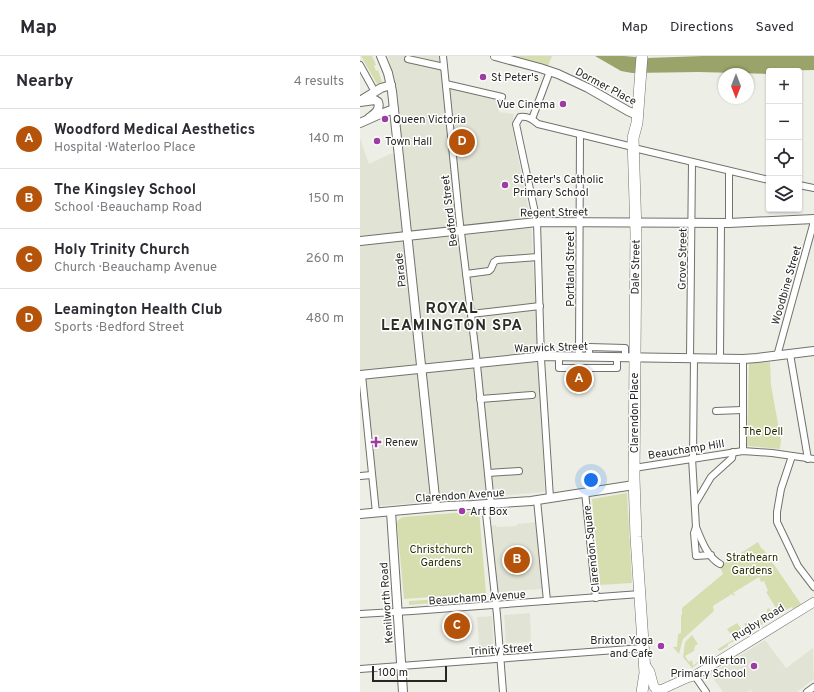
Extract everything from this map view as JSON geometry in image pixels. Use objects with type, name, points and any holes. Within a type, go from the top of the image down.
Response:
[{"type":"highway","name":"Dale Street","points":[[625,357],[635,222],[636,148],[639,132],[637,119],[642,56]]},
{"type":"highway","name":"Clarendon Place","points":[[625,357],[634,468]]},
{"type":"highway","points":[[634,468],[644,668],[642,692]]},
{"type":"highway","points":[[644,668],[655,691]]},
{"type":"main road","name":"Parade","points":[[381,56],[387,69],[391,85],[394,109],[436,507]]},
{"type":"main road","name":"Dormer Place","points":[[495,56],[550,71],[588,88],[628,111],[637,119]]},
{"type":"main road","points":[[360,102],[384,86],[391,85]]},
{"type":"main road","points":[[360,102],[374,100],[379,104],[378,110],[369,118]]},
{"type":"main road","points":[[360,123],[394,109]]},
{"type":"main road","name":"Regent Street","points":[[360,240],[536,222],[749,223],[814,219]]},
{"type":"main road","name":"Warwick Street","points":[[361,375],[559,356],[743,359],[814,351]]},
{"type":"main road","name":"Clarendon Square","points":[[561,496],[634,486]]},
{"type":"main road","name":"Clarendon Avenue","points":[[360,514],[537,500],[561,496]]},
{"type":"main road","name":"Kenilworth Road","points":[[391,512],[403,692]]},
{"type":"main road","name":"Rugby Road","points":[[655,691],[694,676],[814,602]]},
{"type":"main road","name":"Rugby Road","points":[[670,692],[690,682],[694,676]]},
{"type":"street","name":"Bedford Street","points":[[444,56],[460,229],[477,363],[490,493],[488,504],[503,692]]},
{"type":"street","points":[[408,59],[444,67]]},
{"type":"street","points":[[360,65],[374,92]]},
{"type":"street","points":[[532,119],[550,71]]},
{"type":"street","points":[[446,84],[502,97]]},
{"type":"street","points":[[550,498],[541,357],[536,222],[516,126],[520,117],[532,119],[538,124],[766,179]]},
{"type":"street","name":"Portland Street","points":[[579,356],[583,266],[580,222],[580,134]]},
{"type":"street","name":"Grove Street","points":[[692,162],[693,458],[696,526]]},
{"type":"street","points":[[720,358],[725,223],[729,171]]},
{"type":"street","points":[[802,186],[814,188]]},
{"type":"street","name":"Woodbine Street","points":[[777,356],[814,219]]},
{"type":"street","points":[[466,274],[489,271],[494,262],[497,260],[538,257]]},
{"type":"street","points":[[471,314],[540,306]]},
{"type":"street","points":[[559,356],[559,368],[617,368],[625,357],[625,348],[589,348],[589,357]]},
{"type":"street","points":[[790,354],[811,459]]},
{"type":"street","points":[[742,451],[743,359]]},
{"type":"street","points":[[361,375],[363,412],[376,513]]},
{"type":"street","points":[[480,400],[532,395]]},
{"type":"street","points":[[517,396],[518,403]]},
{"type":"street","points":[[716,411],[742,410]]},
{"type":"street","name":"Beauchamp Hill","points":[[634,468],[742,451],[765,452],[811,459]]},
{"type":"street","points":[[695,504],[711,477],[732,458],[733,452]]},
{"type":"street","points":[[792,456],[781,489],[777,522],[798,566],[814,587]]},
{"type":"street","points":[[488,474],[519,471]]},
{"type":"street","points":[[360,476],[372,475]]},
{"type":"street","name":"Clarendon Square","points":[[585,492],[596,598],[640,594]]},
{"type":"street","points":[[537,500],[547,601]]},
{"type":"street","points":[[696,526],[694,533],[696,556],[711,555]]},
{"type":"street","points":[[696,526],[705,548],[720,564]]},
{"type":"street","name":"Beauchamp Avenue","points":[[360,614],[596,598]]},
{"type":"street","name":"Trinity Street","points":[[360,669],[643,648]]},
{"type":"street","points":[[694,676],[706,692]]},
{"type":"street","points":[[807,692],[814,687]]},
{"type":"shaded area","points":[[388,56],[439,56],[444,86],[498,99],[499,112],[514,114],[512,127],[531,221],[545,492],[379,506],[367,409],[360,409],[360,138],[369,164],[390,154],[403,154],[396,86]]},
{"type":"shaded area","points":[[595,56],[647,58],[703,56],[814,56],[814,70],[802,70],[802,68],[766,68],[766,74],[754,74],[754,68],[718,68],[718,73],[632,73],[621,71]]},
{"type":"shaded area","points":[[536,522],[542,589],[498,592],[491,526],[517,526],[517,524]]},
{"type":"shaded area","points":[[530,613],[531,642],[506,643],[504,615]]},
{"type":"shaded area","points":[[492,616],[494,656],[480,657],[477,617]]},
{"type":"shaded area","name":"Milverton Primary School","points":[[765,640],[786,668],[813,648],[814,679],[797,692],[752,692],[751,690],[748,692],[723,692],[710,674]]},
{"type":"green space","points":[[361,56],[372,56],[376,65],[374,66],[376,71],[378,70],[382,82],[377,84]]},
{"type":"green space","points":[[512,56],[552,56],[548,66]]},
{"type":"green space","name":"The Dell","points":[[770,362],[771,385],[781,440],[780,449],[747,446],[749,363]]},
{"type":"green space","points":[[627,493],[632,583],[600,585],[592,499]]},
{"type":"green space","name":"Christchurch Gardens","points":[[479,511],[486,593],[404,599],[397,523],[398,520],[403,517]]},
{"type":"green space","name":"Strathearn Gardens","points":[[758,542],[801,604],[793,609],[792,607],[779,613],[766,592],[768,591],[764,581],[761,582],[759,577],[733,593],[735,595],[734,596],[732,594],[713,606],[714,611],[683,639],[679,654],[673,647],[677,647],[678,634],[681,633],[682,608],[723,574],[719,564],[725,563]]},
{"type":"green space","points":[[487,596],[485,599],[409,605],[409,601]]},
{"type":"green space","points":[[769,608],[775,616],[757,628],[756,627],[749,631],[744,624],[748,622],[752,624],[767,615],[767,609]]},
{"type":"green space","points":[[737,623],[745,634],[728,644],[728,646],[720,651],[718,650],[734,639],[727,629]]},
{"type":"green space","points":[[692,635],[698,644],[695,646],[694,651],[685,656],[689,662],[692,660],[693,666],[700,660],[701,661],[692,668],[683,657],[685,642]]},
{"type":"place","name":"St Peter's","points":[[483,77]]},
{"type":"place","name":"Vue Cinema","points":[[563,104]]},
{"type":"place","name":"Queen Victoria","points":[[385,119]]},
{"type":"place","name":"Town Hall","points":[[377,141]]},
{"type":"place","name":"Leamington Health Club","points":[[462,142]]},
{"type":"place","name":"St Peter's Catholic Primary School","points":[[505,185]]},
{"type":"place","name":"Woodford Medical Aesthetics","points":[[579,379]]},
{"type":"place","name":"Renew","points":[[376,442]]},
{"type":"place","name":"Art Box","points":[[462,511]]},
{"type":"place","name":"The Kingsley School","points":[[517,560]]},
{"type":"place","name":"Holy Trinity Church","points":[[457,626]]},
{"type":"place","name":"Brixton Yoga and Cafe","points":[[661,646]]},
{"type":"place","name":"Milverton Primary School","points":[[754,666]]},
{"type":"district","name":"ROYAL LEAMINGTON SPA","points":[[452,316]]}]
